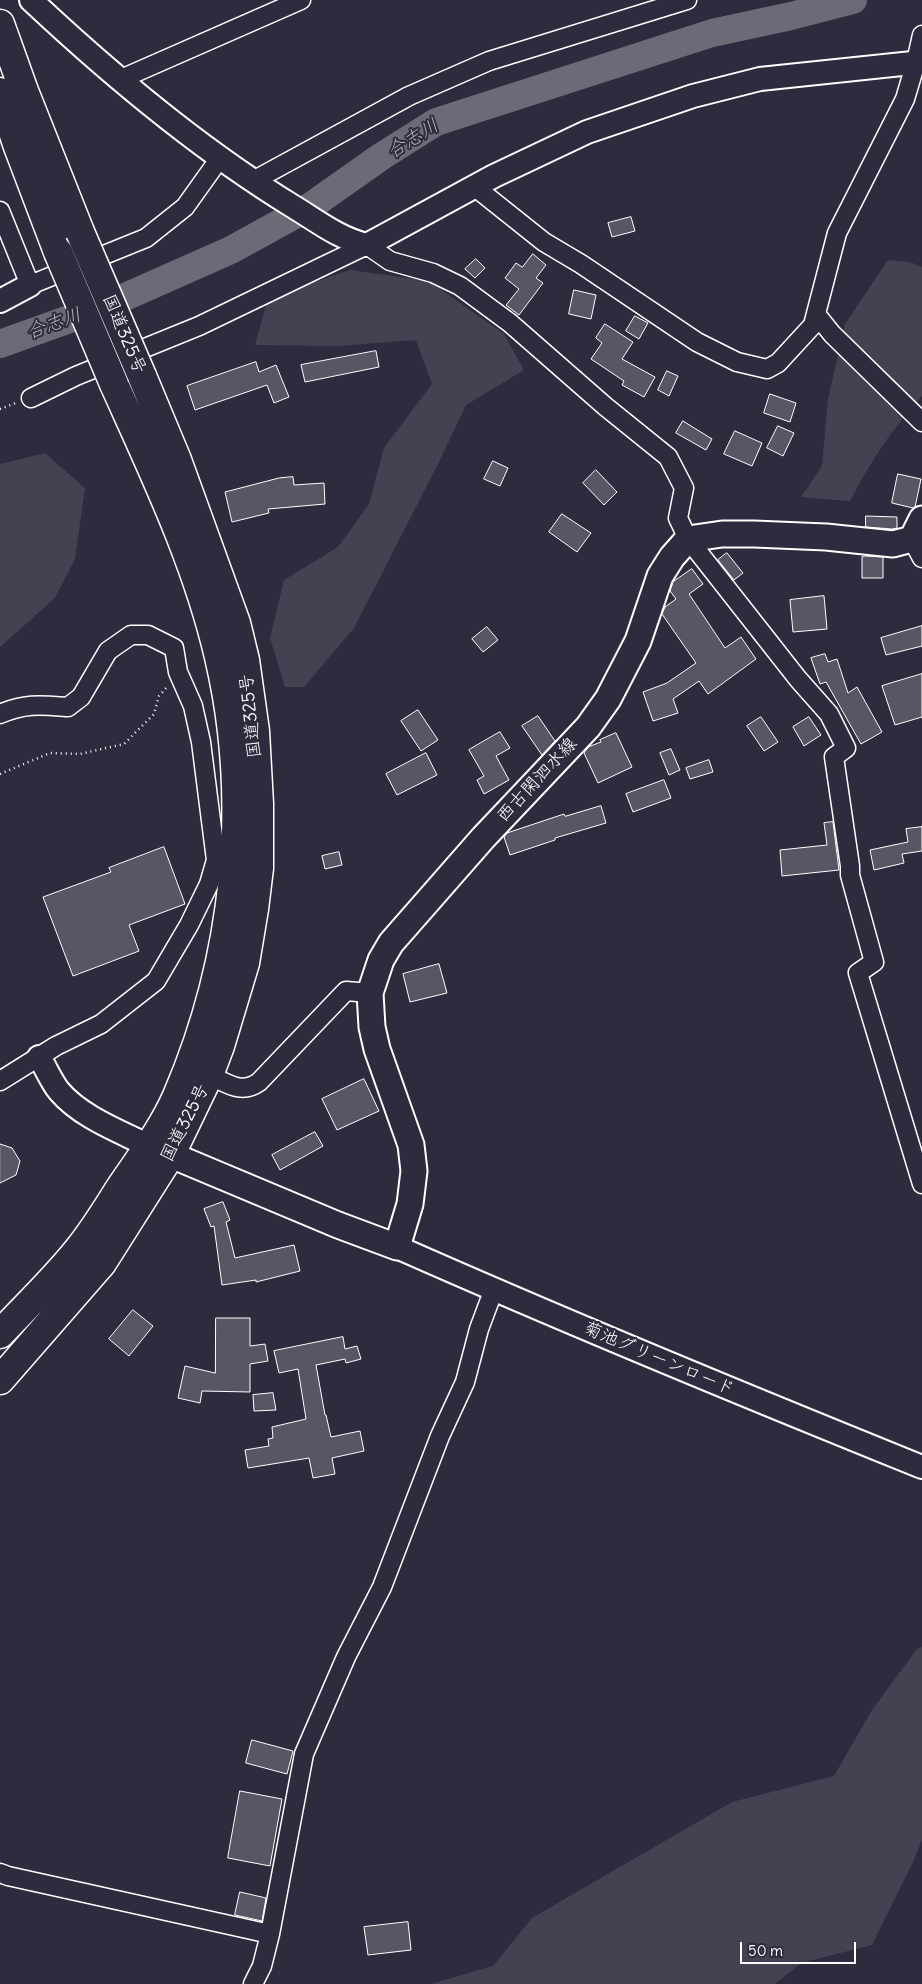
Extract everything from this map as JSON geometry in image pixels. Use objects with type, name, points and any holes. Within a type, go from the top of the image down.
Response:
[{"type":"highway","name":"国道325号","points":[[0,24],[24,91],[80,232],[177,460],[236,623],[245,660],[255,731],[259,804],[259,868],[245,963],[235,1000],[209,1075],[160,1150],[102,1263],[0,1380]]},
{"type":"highway","name":"国道325号","points":[[0,92],[17,144],[58,252],[164,496],[201,593],[219,656],[232,726],[237,801],[236,854],[230,902],[214,984],[198,1040],[176,1098],[160,1150],[81,1247],[0,1334]]},
{"type":"main road","points":[[688,539],[722,534],[754,534],[826,537],[893,544],[919,539]]},
{"type":"main road","name":"西古閑泗水線","points":[[397,1247],[410,1204],[414,1171],[411,1145],[377,1049],[372,1027],[370,993],[381,960],[391,943],[410,919],[483,838],[588,727],[608,700],[638,640],[660,576],[672,557],[688,539]]},
{"type":"main road","points":[[160,1150],[338,1225],[397,1247]]},
{"type":"street","points":[[31,0],[121,79],[220,158],[259,185],[390,261],[433,273],[460,286],[510,323],[606,407],[668,457],[684,488],[678,518],[688,539],[798,679],[829,714],[846,748],[834,757],[850,875],[874,962],[858,973],[922,1184]]},
{"type":"street","points":[[121,79],[301,0]]},
{"type":"street","points":[[259,185],[409,96],[489,61],[687,0]]},
{"type":"street","points":[[475,187],[544,242],[581,264],[697,342],[737,362],[768,369],[778,363],[813,325],[837,233],[905,99],[919,62],[922,35]]},
{"type":"street","points":[[31,398],[76,376],[200,326],[358,243],[587,132],[692,96],[760,79],[919,62]]},
{"type":"street","points":[[0,301],[30,285],[146,238],[185,208],[220,158]]},
{"type":"street","points":[[0,211],[30,285]]},
{"type":"street","points":[[816,314],[832,334],[922,422]]},
{"type":"street","points":[[0,714],[18,706],[42,705],[68,708],[81,697],[108,651],[131,635],[148,634],[174,648],[178,672],[193,706],[201,742],[216,860],[209,884],[189,925],[156,980],[101,1024],[56,1046],[0,1081]]},
{"type":"street","points":[[209,1075],[241,1089],[251,1088],[259,1082],[346,991],[370,993]]},
{"type":"street","points":[[38,1057],[59,1090],[71,1103],[100,1122],[160,1150]]},
{"type":"street","name":"菊池グリーンロード","points":[[397,1247],[494,1290],[756,1400],[922,1467]]},
{"type":"street","points":[[253,1984],[262,1966],[270,1934],[304,1754],[346,1657],[382,1587],[440,1436],[465,1382],[479,1329],[494,1290]]},
{"type":"street","points":[[0,1873],[270,1934]]},
{"type":"path","points":[[0,774],[50,753],[80,754],[124,744],[154,714],[159,696],[178,672]]},
{"type":"shaded area","points":[[888,260],[910,262],[922,267],[922,396],[883,446],[850,501],[801,497],[822,466],[828,399],[845,324]]},
{"type":"shaded area","points":[[350,270],[429,281],[504,334],[524,370],[466,405],[354,628],[304,687],[285,687],[270,638],[284,580],[338,547],[369,504],[384,448],[432,384],[416,340],[338,346],[255,345],[268,298]]},
{"type":"shaded area","points":[[45,453],[85,488],[75,559],[55,598],[0,647],[0,464]]},
{"type":"shaded area","points":[[922,1647],[922,1839],[913,1862],[872,1945],[801,1963],[775,1984],[431,1984],[493,1966],[532,1918],[732,1802],[834,1776],[872,1710],[917,1649]]},
{"type":"building","points":[[631,217],[635,231],[612,237],[608,223]]},
{"type":"building","points":[[533,254],[546,265],[536,278],[543,283],[519,315],[506,305],[519,289],[505,278],[516,263],[522,267]]},
{"type":"building","points":[[476,259],[485,268],[475,278],[465,269]]},
{"type":"building","points":[[574,290],[596,295],[591,319],[569,314]]},
{"type":"building","points":[[635,316],[648,323],[639,339],[626,331]]},
{"type":"building","points":[[605,324],[633,342],[622,359],[655,377],[644,397],[622,385],[624,381],[591,359],[602,343],[596,338]]},
{"type":"building","points":[[376,351],[379,367],[305,382],[301,365]]},
{"type":"building","points":[[256,362],[259,372],[276,365],[289,397],[274,403],[267,385],[195,410],[187,386]]},
{"type":"building","points":[[667,371],[678,376],[669,396],[658,390]]},
{"type":"building","points":[[770,394],[796,403],[790,422],[764,413]]},
{"type":"building","points":[[683,421],[712,439],[706,450],[676,433]]},
{"type":"building","points":[[778,426],[794,433],[783,456],[767,448]]},
{"type":"building","points":[[735,431],[762,443],[752,466],[724,454]]},
{"type":"building","points":[[493,461],[508,468],[500,486],[484,479]]},
{"type":"building","points":[[596,470],[617,492],[604,505],[583,483]]},
{"type":"building","points":[[898,474],[921,479],[915,507],[913,508],[892,503]]},
{"type":"building","points":[[293,477],[294,485],[324,483],[325,504],[268,509],[269,513],[232,522],[225,492],[279,478]]},
{"type":"building","points":[[562,514],[591,533],[577,552],[549,532]]},
{"type":"building","points":[[866,516],[897,517],[897,528],[866,527]]},
{"type":"building","points":[[727,553],[743,573],[734,580],[718,560]]},
{"type":"building","points":[[862,557],[883,557],[883,578],[862,578]]},
{"type":"building","points":[[692,569],[703,584],[689,594],[725,648],[741,637],[756,659],[708,694],[699,681],[673,699],[678,713],[653,721],[643,692],[667,683],[696,663],[662,614],[665,607],[676,599],[670,591],[673,582]]},
{"type":"building","points":[[824,596],[827,629],[793,632],[790,600]]},
{"type":"building","points":[[922,626],[922,646],[886,655],[881,638]]},
{"type":"building","points":[[487,627],[498,640],[483,652],[472,639]]},
{"type":"building","points":[[825,654],[828,662],[837,659],[848,693],[857,687],[882,732],[861,744],[826,682],[820,684],[811,658]]},
{"type":"building","points":[[922,674],[922,717],[895,725],[882,686]]},
{"type":"building","points":[[418,710],[438,740],[421,751],[401,721]]},
{"type":"building","points":[[538,716],[555,741],[542,755],[522,726]]},
{"type":"building","points":[[761,717],[778,742],[764,751],[747,726]]},
{"type":"building","points":[[809,717],[821,735],[804,746],[793,727]]},
{"type":"building","points":[[500,732],[510,748],[496,756],[509,780],[484,794],[477,780],[484,776],[469,750]]},
{"type":"building","points":[[616,733],[632,767],[598,783],[584,753],[588,747]]},
{"type":"building","points":[[671,749],[680,770],[669,775],[660,753]]},
{"type":"building","points":[[426,753],[437,775],[397,795],[386,774]]},
{"type":"building","points":[[709,760],[713,772],[690,779],[686,768]]},
{"type":"building","points":[[664,780],[671,798],[633,812],[626,794]]},
{"type":"building","points":[[601,806],[606,823],[555,838],[555,840],[510,855],[504,837],[507,833],[564,814],[565,816]]},
{"type":"building","points":[[833,822],[839,870],[782,876],[780,850],[827,845],[824,823]]},
{"type":"building","points":[[922,827],[922,851],[902,854],[904,863],[874,870],[870,850],[908,842],[906,829]]},
{"type":"building","points":[[164,847],[185,904],[129,925],[139,951],[73,976],[43,897],[111,872],[109,868]]},
{"type":"building","points":[[339,852],[342,865],[325,869],[322,856]]},
{"type":"building","points":[[439,964],[447,993],[410,1002],[403,974]]},
{"type":"building","points":[[364,1079],[379,1111],[337,1130],[322,1099]]},
{"type":"building","points":[[315,1132],[323,1146],[280,1170],[272,1155]]},
{"type":"building","points":[[0,1144],[12,1148],[20,1161],[16,1175],[0,1183]]},
{"type":"building","points":[[223,1202],[230,1220],[226,1222],[235,1258],[294,1245],[300,1271],[256,1282],[256,1280],[222,1285],[214,1226],[211,1227],[204,1209]]},
{"type":"building","points":[[133,1310],[153,1326],[129,1356],[109,1339]]},
{"type":"building","points":[[216,1318],[250,1318],[250,1346],[265,1344],[268,1361],[250,1364],[250,1392],[202,1391],[200,1403],[178,1398],[185,1366],[215,1373]]},
{"type":"building","points":[[343,1337],[345,1349],[357,1346],[361,1359],[346,1363],[345,1359],[316,1365],[325,1415],[331,1437],[360,1431],[364,1451],[332,1458],[335,1474],[313,1478],[309,1458],[248,1468],[245,1450],[269,1446],[268,1439],[273,1438],[272,1427],[306,1419],[298,1369],[279,1373],[274,1351]]},
{"type":"building","points":[[273,1393],[276,1410],[254,1411],[253,1395]]},
{"type":"building","points":[[252,1740],[293,1751],[287,1774],[246,1763]]},
{"type":"building","points":[[240,1791],[282,1799],[270,1866],[228,1858]]},
{"type":"building","points":[[240,1892],[266,1898],[262,1921],[235,1915]]},
{"type":"building","points":[[408,1922],[411,1950],[368,1955],[364,1927]]},
{"type":"waterway","name":"合志川","points":[[0,344],[100,308],[231,250],[311,206],[382,156],[436,122],[712,33],[853,0]]}]
